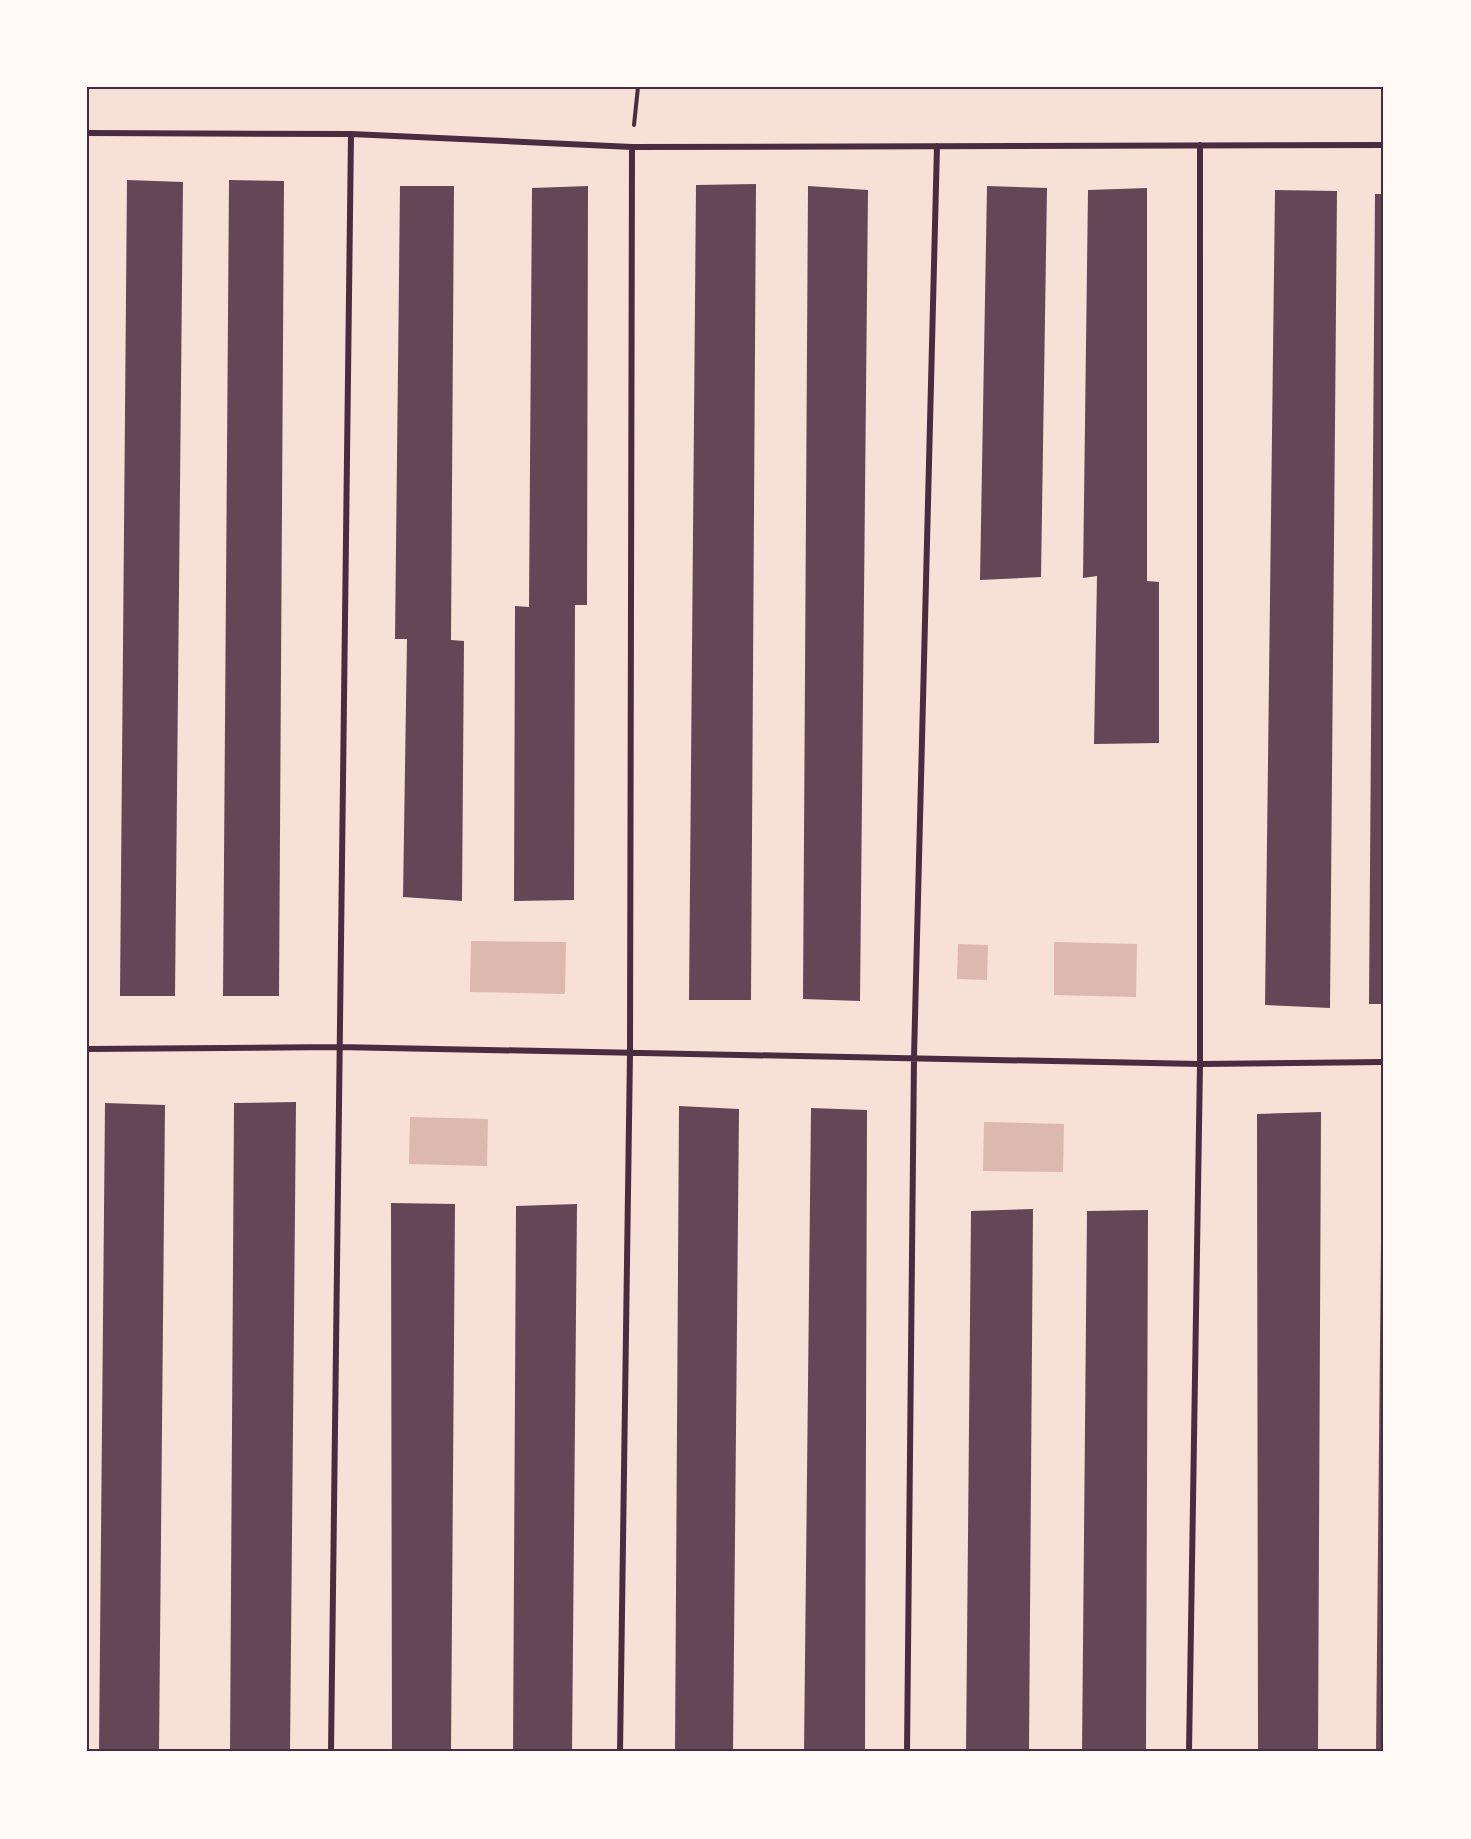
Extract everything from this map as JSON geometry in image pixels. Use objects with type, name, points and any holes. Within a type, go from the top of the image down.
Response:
[{"type":"street","points":[[87,133],[351,134],[632,147],[1384,145]]},
{"type":"street","points":[[331,1752],[351,134]]},
{"type":"street","points":[[1189,1752],[1200,1064],[1200,145]]},
{"type":"street","points":[[907,1752],[914,1057],[937,146]]},
{"type":"street","points":[[620,1752],[630,1053],[632,147]]},
{"type":"street","points":[[87,1048],[338,1047],[1200,1064],[1384,1062]]},
{"type":"path","points":[[632,147],[638,87]]},
{"type":"shaded area","points":[[471,941],[566,942],[565,994],[470,992]]},
{"type":"shaded area","points":[[1054,942],[1137,944],[1136,997],[1054,995]]},
{"type":"shaded area","points":[[958,944],[988,945],[987,980],[957,979]]},
{"type":"shaded area","points":[[410,1117],[488,1119],[487,1166],[409,1164]]},
{"type":"shaded area","points":[[984,1122],[1064,1124],[1063,1172],[983,1171]]},
{"type":"building","points":[[127,180],[183,182],[175,996],[120,996]]},
{"type":"building","points":[[229,180],[284,181],[279,996],[223,996]]},
{"type":"building","points":[[756,184],[751,1000],[689,1000],[696,185]]},
{"type":"building","points":[[400,186],[454,186],[451,640],[464,641],[462,901],[403,897],[407,639],[395,639]]},
{"type":"building","points":[[588,186],[587,605],[575,605],[574,900],[514,901],[515,606],[529,607],[532,188]]},
{"type":"building","points":[[808,186],[868,190],[860,1001],[803,999]]},
{"type":"building","points":[[987,186],[1047,188],[1041,577],[980,580]]},
{"type":"building","points":[[1147,188],[1147,581],[1159,582],[1159,743],[1094,744],[1097,576],[1083,578],[1088,190]]},
{"type":"building","points":[[1275,190],[1337,191],[1330,1008],[1265,1005]]},
{"type":"building","points":[[1375,194],[1384,194],[1384,1004],[1369,1004]]},
{"type":"building","points":[[296,1102],[290,1752],[230,1752],[234,1103]]},
{"type":"building","points":[[105,1103],[165,1105],[159,1752],[99,1752]]},
{"type":"building","points":[[679,1106],[739,1109],[733,1752],[675,1752]]},
{"type":"building","points":[[811,1108],[867,1110],[865,1752],[804,1752]]},
{"type":"building","points":[[1321,1112],[1318,1752],[1258,1752],[1257,1114]]},
{"type":"building","points":[[1382,1139],[1384,1752],[1376,1752]]},
{"type":"building","points":[[391,1203],[455,1204],[451,1752],[392,1752]]},
{"type":"building","points":[[577,1204],[572,1752],[513,1752],[516,1206]]},
{"type":"building","points":[[1033,1209],[1029,1752],[966,1752],[971,1211]]},
{"type":"building","points":[[1148,1210],[1146,1752],[1082,1752],[1087,1211]]}]
